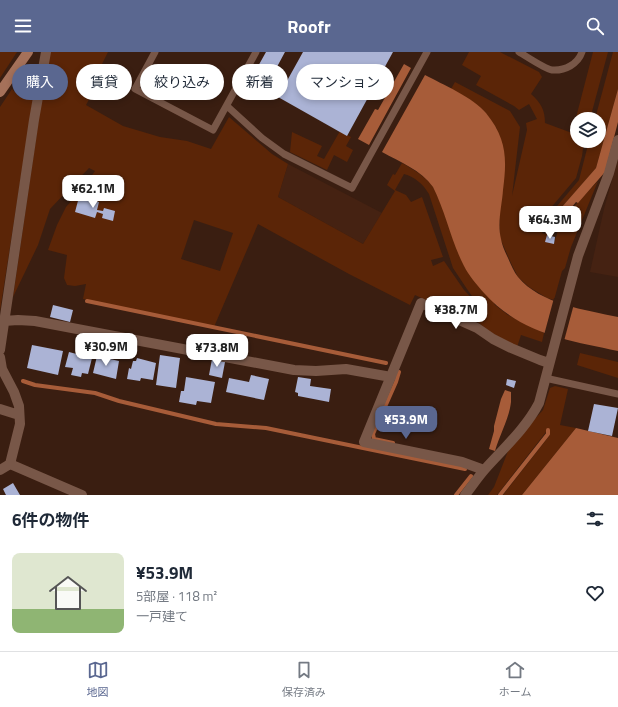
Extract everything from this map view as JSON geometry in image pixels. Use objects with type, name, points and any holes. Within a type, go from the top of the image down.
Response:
[{"type":"main road","points":[[0,92],[28,52]]},
{"type":"street","points":[[0,350],[34,120],[46,52]]},
{"type":"street","points":[[464,495],[484,470],[516,435],[539,403],[583,240],[609,174],[618,140]]},
{"type":"street","points":[[484,470],[462,462],[364,442],[421,303],[476,328],[511,348],[540,360],[549,362]]},
{"type":"street","points":[[4,321],[35,321],[294,370],[316,371],[346,369],[390,377]]},
{"type":"street","points":[[0,357],[2,369],[14,392],[18,406],[20,424],[10,464],[0,470]]},
{"type":"street","points":[[0,409],[19,415]]},
{"type":"street","points":[[10,464],[82,495]]},
{"type":"lane","points":[[156,52],[136,89],[213,130],[256,52]]},
{"type":"lane","points":[[226,106],[262,138],[284,154],[352,188],[427,52]]},
{"type":"lane","points":[[519,52],[552,70],[566,68],[575,63],[582,52]]},
{"type":"lane","points":[[545,378],[618,394]]},
{"type":"shaded area","points":[[0,52],[17,52],[0,78]]},
{"type":"shaded area","points":[[51,52],[108,52],[102,64],[76,64],[76,100],[89,100],[86,105],[123,126],[160,137],[187,141],[211,149],[229,117],[272,154],[288,164],[278,197],[363,244],[395,191],[387,185],[393,174],[395,175],[402,163],[423,176],[433,187],[495,305],[508,315],[544,333],[542,342],[521,335],[517,347],[490,331],[466,311],[461,316],[415,295],[410,305],[349,274],[258,224],[214,327],[83,299],[86,284],[75,286],[67,285],[64,278],[67,255],[48,250],[57,225],[66,207],[95,171],[89,168],[50,209],[38,245],[13,297],[42,100],[68,100],[68,64],[47,64],[48,56]],"holes":[[[404,174],[418,181],[429,194],[453,268],[479,306],[464,290],[444,261],[433,266],[431,260],[443,257],[422,197],[411,202],[406,195],[395,190]],[[194,220],[233,233],[220,271],[181,259]]]},
{"type":"shaded area","points":[[469,52],[500,52],[539,72],[542,77],[531,94],[542,107],[545,123],[570,132],[570,148],[583,148],[576,178],[549,210],[542,233],[545,234],[552,212],[579,180],[587,148],[602,148],[596,168],[554,216],[547,235],[554,244],[561,220],[598,181],[571,247],[565,268],[562,271],[554,300],[547,298],[529,287],[518,277],[500,238],[497,129],[485,112],[469,99],[451,89],[455,82],[510,111],[520,127],[512,196],[527,130],[526,123],[537,119],[529,104],[519,110],[476,85],[481,76],[462,65]]},
{"type":"shaded area","points":[[593,52],[608,52],[592,112],[577,112]]},
{"type":"shaded area","points":[[613,52],[618,52],[618,89],[606,132],[606,112],[597,112]]},
{"type":"shaded area","points":[[404,64],[411,68],[394,99],[394,82]]},
{"type":"shaded area","points":[[425,75],[481,107],[498,132],[502,141],[505,159],[500,220],[501,241],[511,266],[518,277],[538,294],[551,300],[618,317],[618,351],[563,339],[546,333],[513,318],[498,307],[481,290],[466,270],[459,256],[442,207],[433,187],[416,171],[382,152]]},
{"type":"shaded area","points":[[12,89],[12,100],[33,100],[0,311],[0,107]]},
{"type":"shaded area","points":[[618,89],[618,122],[605,172],[561,220],[557,232],[549,230],[554,216],[596,168],[602,148],[606,148],[606,132]]},
{"type":"shaded area","points":[[384,100],[394,100],[369,145],[358,139],[375,109],[378,110]]},
{"type":"shaded area","points":[[340,131],[351,137],[346,146],[353,150],[347,162],[334,155],[327,170],[290,152],[292,132],[322,146],[317,156],[324,159]]},
{"type":"shaded area","points":[[618,159],[618,277],[590,272],[604,209]]},
{"type":"shaded area","points":[[288,164],[382,213],[363,244],[278,197]]},
{"type":"shaded area","points":[[580,353],[618,362],[618,378],[577,365]]},
{"type":"shaded area","points":[[555,386],[568,389],[560,425],[576,428],[522,495],[503,495],[550,435],[550,430],[547,430],[497,495],[488,495],[494,487],[510,446],[543,410],[550,388]]},
{"type":"shaded area","points":[[505,390],[511,392],[511,402],[495,451],[489,449],[501,399]]},
{"type":"shaded area","points":[[576,428],[618,438],[618,495],[522,495]]},
{"type":"pier","points":[[554,298],[574,304],[564,341],[544,335]]},
{"type":"building","points":[[266,52],[285,52],[279,64],[259,64]]},
{"type":"building","points":[[303,52],[393,52],[386,64],[296,64]]},
{"type":"building","points":[[296,65],[296,100],[367,100],[347,136],[283,100],[288,100],[288,79]]},
{"type":"building","points":[[79,197],[99,202],[97,210],[103,211],[104,208],[115,211],[113,221],[102,218],[103,214],[97,212],[95,218],[75,212]]},
{"type":"building","points":[[547,235],[555,237],[554,244],[545,242]]},
{"type":"building","points":[[53,305],[73,310],[70,322],[50,317]]},
{"type":"building","points":[[32,345],[63,351],[58,375],[27,368]]},
{"type":"building","points":[[69,352],[92,358],[88,374],[82,373],[81,377],[71,375],[73,368],[65,367]]},
{"type":"building","points":[[160,355],[180,358],[176,388],[156,385]]},
{"type":"building","points":[[97,356],[119,361],[116,379],[93,373]]},
{"type":"building","points":[[137,358],[156,363],[153,380],[141,378],[140,381],[127,379],[129,368],[131,369],[133,361],[136,361]]},
{"type":"building","points":[[212,359],[225,362],[222,378],[209,375]]},
{"type":"building","points":[[251,375],[269,379],[264,400],[226,392],[229,378],[249,382]]},
{"type":"building","points":[[186,377],[215,382],[211,403],[197,401],[196,405],[179,402],[181,391],[184,391]]},
{"type":"building","points":[[298,377],[311,379],[310,386],[331,389],[329,402],[298,396],[298,393],[295,392]]},
{"type":"building","points":[[507,379],[516,381],[514,388],[506,385]]},
{"type":"building","points":[[594,404],[618,408],[612,436],[588,431]]},
{"type":"building","points":[[13,483],[20,495],[6,495],[3,489]]},
{"type":"waterway","points":[[87,301],[386,363]]},
{"type":"waterway","points":[[393,443],[374,439],[373,434],[399,372]]},
{"type":"waterway","points":[[23,381],[35,385],[95,393],[119,401],[216,424],[266,428],[465,469]]},
{"type":"waterway","points":[[500,495],[548,434],[548,430]]},
{"type":"waterway","points":[[456,495],[471,476]]}]
